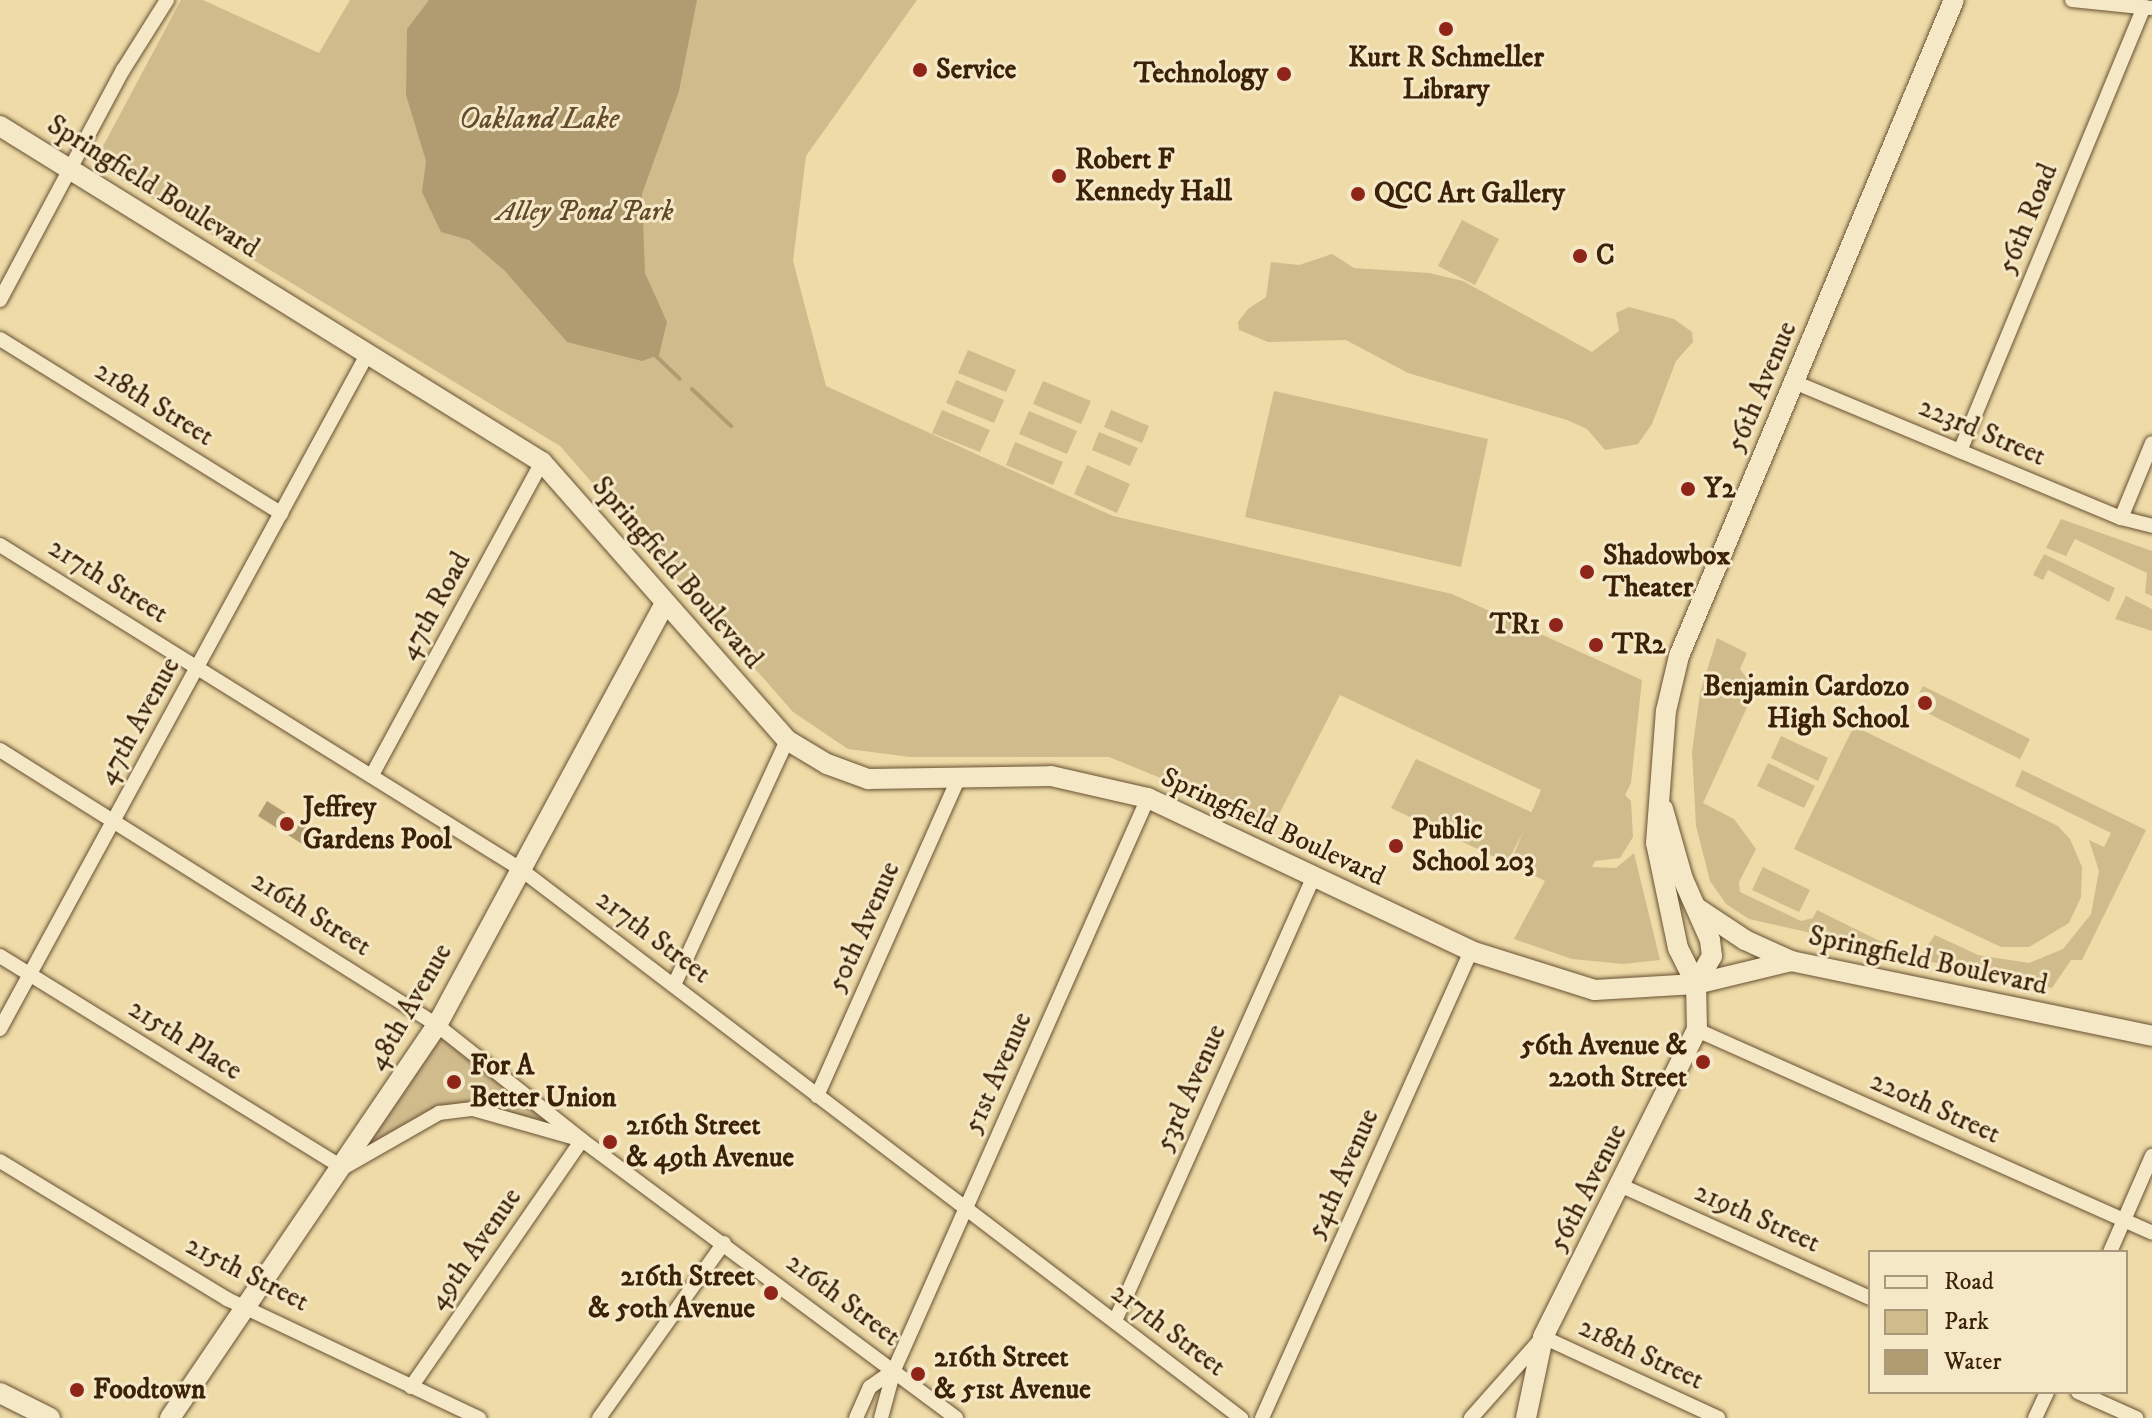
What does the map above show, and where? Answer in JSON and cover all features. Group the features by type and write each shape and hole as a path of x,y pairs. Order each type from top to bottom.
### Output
{"street":[{"path":"0,300 70,169 167,0"},
{"name":"56th Avenue","path":"1526,1418 1543,1337 1622,1186 1697,1030 1696,984 1678,948 1660,881 1656,843 1662,805 1661,751 1679,656 1954,0"},
{"path":"2072,0 2148,7"},
{"name":"56th Road","path":"1960,451 2148,7"},
{"name":"Springfield Boulevard","path":"0,126 542,462 787,740 827,764 868,779 958,780 1051,776 1148,798 1471,951 1595,990 1696,984 1791,961 2152,1036"},
{"name":"218th Street","path":"0,339 281,513"},
{"name":"47th Avenue","path":"0,1029 368,353"},
{"name":"223rd Street","path":"1794,382 2121,518 2152,526"},
{"path":"2121,518 2152,443"},
{"name":"47th Road","path":"372,775 542,462"},
{"name":"217th Street","path":"0,545 519,868 1241,1418"},
{"name":"48th Avenue","path":"170,1418 343,1168 437,1025 519,868 665,604"},
{"path":"674,985 787,740"},
{"name":"216th Street","path":"0,750 437,1025 582,1140 956,1418"},
{"name":"50th Avenue","path":"817,1096 958,780"},
{"name":"51st Avenue","path":"881,1418 894,1370 1148,798"},
{"name":"56th Avenue","path":"1662,805 1712,956 1696,984"},
{"name":"53rd Avenue","path":"1115,1321 1314,876"},
{"path":"1695,907 1745,940 1791,961"},
{"name":"54th Avenue","path":"1262,1418 1471,951"},
{"name":"215th Place","path":"0,956 343,1168"},
{"name":"220th Street","path":"1697,1030 2152,1233"},
{"name":"216th Street","path":"343,1168 439,1113 473,1109 582,1140"},
{"name":"49th Avenue","path":"411,1387 582,1140"},
{"path":"2111,1250 2152,1156"},
{"name":"215th Street","path":"0,1161 247,1308 479,1418"},
{"name":"219th Street","path":"1622,1186 1868,1297"},
{"path":"599,1418 724,1243"},
{"path":"1471,1418 1543,1337"},
{"name":"218th Street","path":"1543,1337 1718,1418"},
{"name":"51st Avenue","path":"856,1418 870,1387 894,1370"},
{"path":"0,1393 50,1418"},
{"path":"2035,1418 2046,1394"},
{"path":"2082,1394 2136,1418"}],"green space":[{"name":"Alley Pond Park","path":"181,0 203,0 319,53 350,0 917,0 806,156 793,261 826,386 1113,516 1452,594 1642,680 1631,783 1625,795 1631,801 1633,837 1620,858 1595,861 1592,867 1616,868 1634,853 1660,960 1623,964 1572,959 1514,939 1545,881 1510,863 1541,790 1340,695 1274,824 1109,757 910,757 848,749 793,712 560,446 94,163"},
{"path":"1462,220 1499,239 1475,285 1438,266"},
{"path":"1332,254 1354,268 1429,273 1463,281 1592,352 1619,331 1616,313 1629,307 1674,319 1692,332 1693,342 1676,361 1652,424 1638,444 1605,450 1587,429 1567,420 1408,373 1346,340 1268,342 1239,330 1238,322 1248,309 1266,297 1271,262 1299,265"},
{"path":"968,350 1016,370 1006,392 958,373"},
{"path":"956,380 1004,400 994,423 946,403"},
{"path":"1043,381 1091,401 1081,424 1033,404"},
{"path":"1274,391 1488,439 1461,567 1245,517"},
{"path":"942,410 990,430 980,452 932,433"},
{"path":"1111,410 1149,426 1142,443 1104,427"},
{"path":"1029,411 1077,431 1067,454 1019,434"},
{"path":"1099,432 1138,448 1130,466 1092,450"},
{"path":"1015,442 1063,462 1053,485 1006,465"},
{"path":"1087,465 1130,484 1117,513 1074,494"},
{"path":"2061,519 2152,551 2152,596 2145,593 2147,573 2075,539 2066,556 2046,548"},
{"path":"2044,554 2115,588 2109,602 2048,570 2043,580 2033,575"},
{"path":"2126,596 2152,609 2152,631 2115,619"},
{"path":"1717,638 1747,653 1740,669 1755,690 1703,803 1734,819 1756,849 1739,882 1740,892 1801,921 1813,918 1817,910 1908,955 1749,919 1726,904 1710,881 1696,826 1692,752 1700,693"},
{"path":"1923,686 2030,739 2020,759 1913,706"},
{"path":"1854,726 2058,826 2070,839 2082,867 2081,897 2069,923 2029,947 2001,947 1794,849"},
{"path":"1781,736 1828,758 1818,781 1771,758"},
{"path":"1416,759 1533,813 1507,863 1391,808"},
{"path":"1768,763 1815,786 1804,808 1757,786"},
{"path":"2022,770 2146,830 2082,960 2071,960 2052,988 1918,959 1935,935 1978,955 2029,963 2063,949 2091,914 2099,871 2089,840 2104,847 2111,833 2015,786"},
{"path":"1763,867 1810,890 1799,912 1752,890"},
{"path":"437,1025 582,1140 496,1116 439,1113 343,1168"}],"water":[{"name":"Oakland Lake","path":"429,0 697,0 679,91 642,194 645,273 667,322 659,355 642,361 567,342 505,271 469,240 441,232 422,192 426,161 406,95 407,29"},
{"name":"Jeffrey Gardens Pool","path":"267,801 316,832 307,847 258,816"}],"waterway":[{"path":"656,356 680,379"},
{"path":"692,389 731,426"}],"place":[{"name":"Kurt R Schmeller Library","path":"1446,29"},
{"name":"Service","path":"920,70"},
{"name":"Technology","path":"1284,74"},
{"name":"Robert F Kennedy Hall","path":"1059,176"},
{"name":"QCC Art Gallery","path":"1358,194"},
{"name":"C","path":"1580,256"},
{"name":"Y2","path":"1688,489"},
{"name":"Shadowbox Theater","path":"1587,572"},
{"name":"TR1","path":"1556,625"},
{"name":"TR2","path":"1596,645"},
{"name":"Benjamin Cardozo High School","path":"1925,703"},
{"name":"Jeffrey Gardens Pool","path":"287,824"},
{"name":"Public School 203","path":"1396,846"},
{"name":"56th Avenue & 220th Street","path":"1703,1062"},
{"name":"For A Better Union","path":"454,1082"},
{"name":"216th Street & 49th Avenue","path":"610,1142"},
{"name":"216th Street & 50th Avenue","path":"771,1293"},
{"name":"216th Street & 51st Avenue","path":"918,1374"},
{"name":"Foodtown","path":"77,1390"}]}
